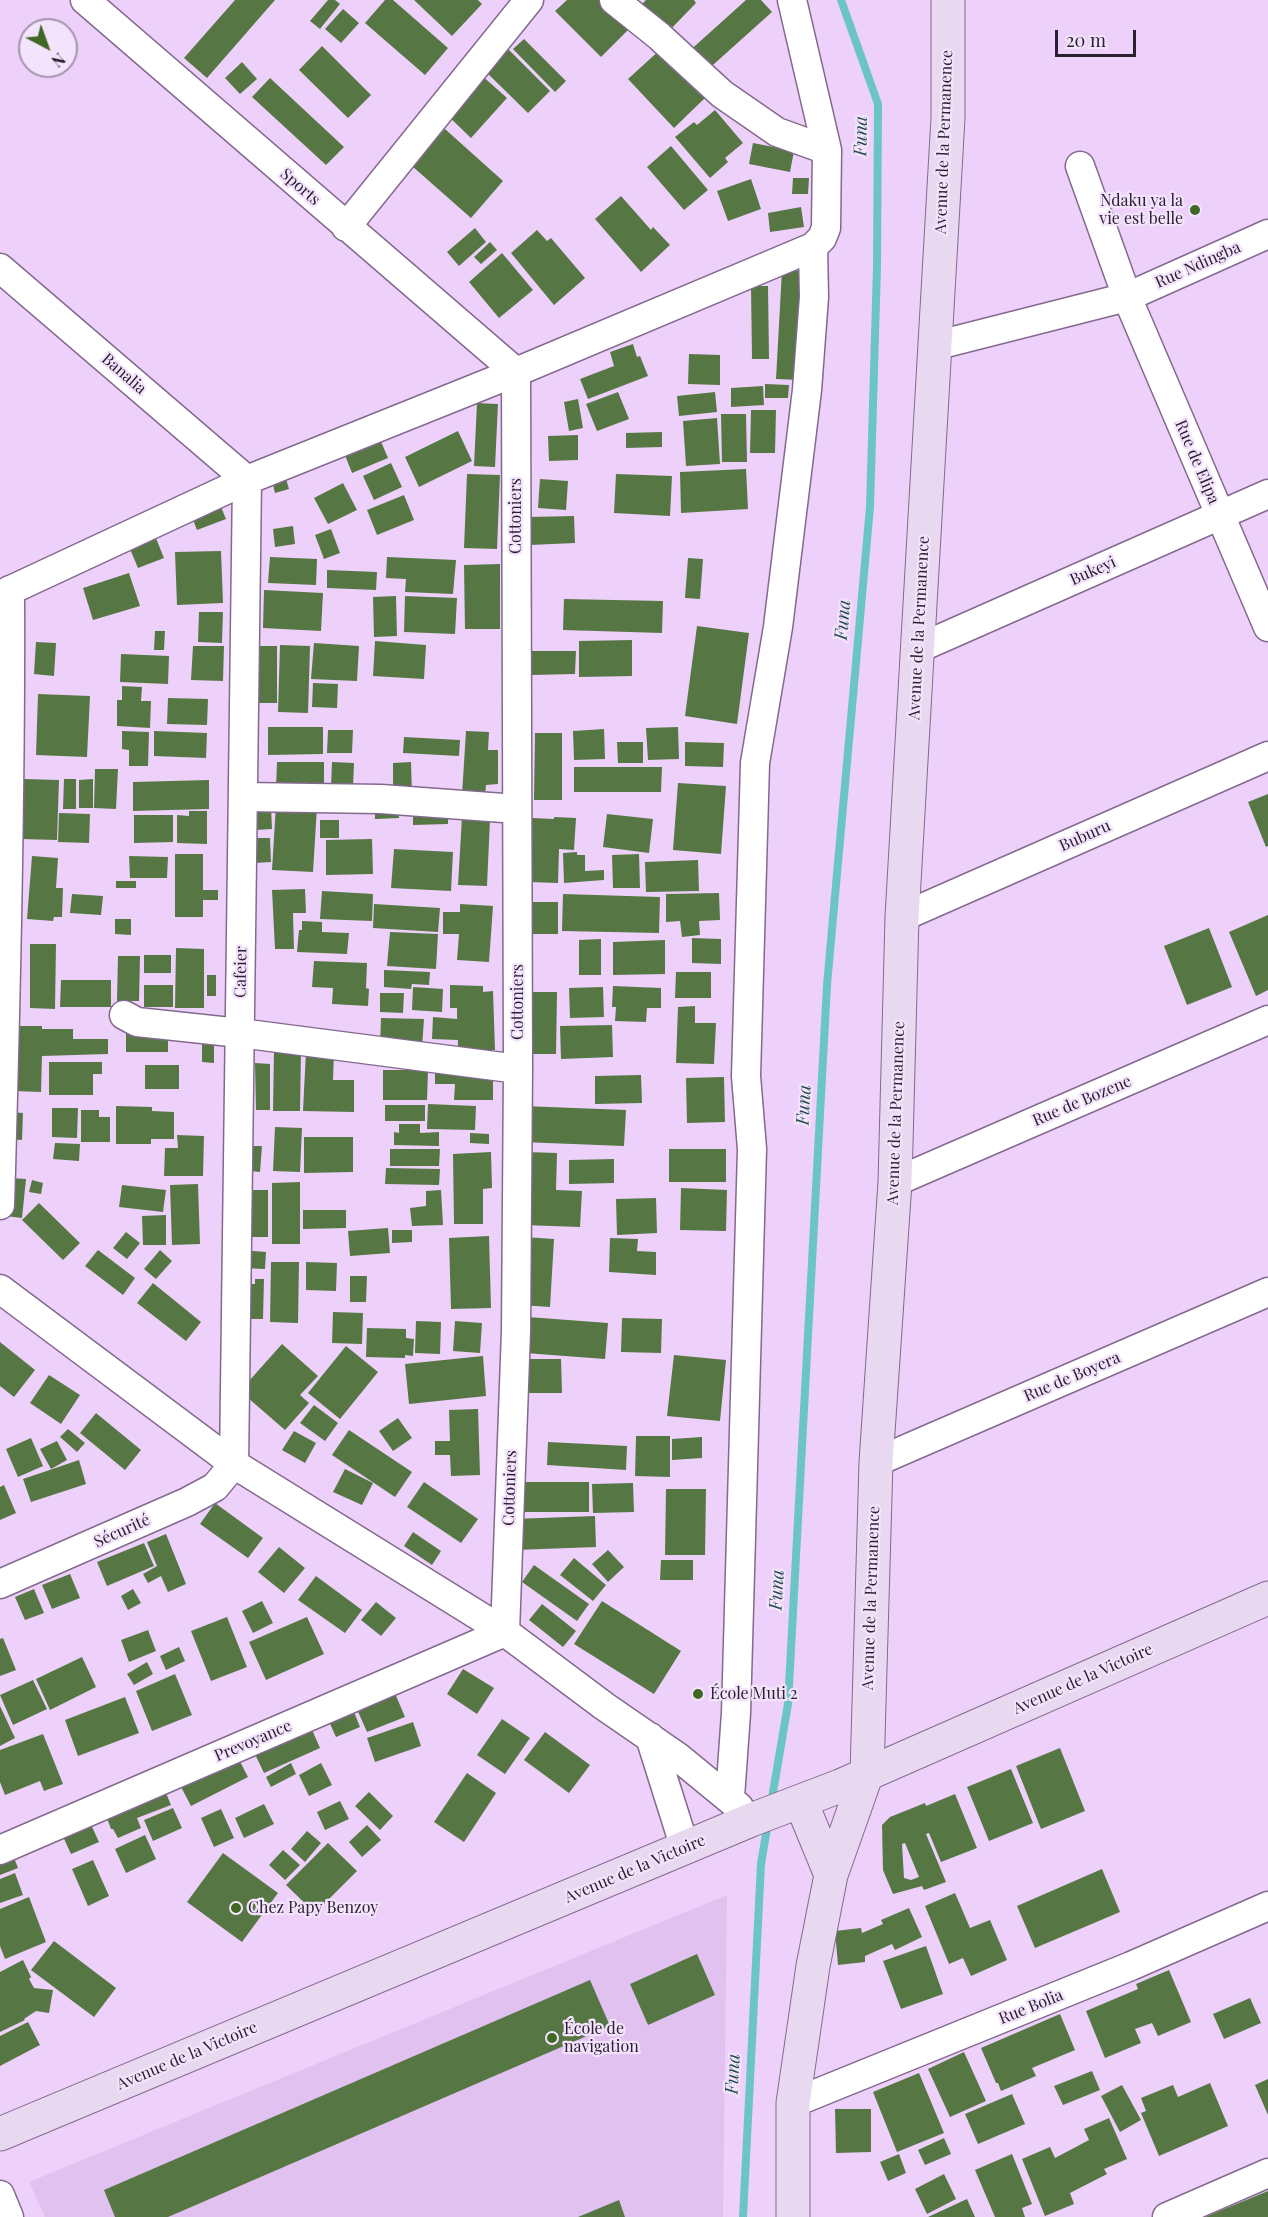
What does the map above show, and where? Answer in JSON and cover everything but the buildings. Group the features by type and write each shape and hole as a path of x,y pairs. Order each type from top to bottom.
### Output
{"street":[{"name":"Sports","path":"85,0 516,372"},
{"path":"346,227 529,0"},
{"path":"614,0 659,36 722,94 777,132 827,150"},
{"path":"0,1205 11,754 3,589 247,480 516,372 813,247 822,238 826,228 827,150 792,0"},
{"name":"Avenue de la Permanence","path":"794,2217 793,2103 813,1966 831,1875 867,1773 876,1462 895,1182 902,917 948,118 948,0"},
{"name":"Rue de Elipa","path":"1080,166 1127,297 1268,627"},
{"name":"Rue Ndingba","path":"934,346 1127,297 1268,234"},
{"path":"766,1809 736,1713 752,1149 746,1076 755,763 782,593 806,401 814,297 813,247"},
{"name":"Banalia","path":"0,267 247,480"},
{"name":"Cottoniers","path":"506,1632 516,1331 518,809 516,372"},
{"name":"Cafeier","path":"234,1464 247,480"},
{"name":"Bukeyi","path":"917,649 1268,494"},
{"name":"Buburu","path":"902,917 1268,756"},
{"path":"243,797 381,799 518,809"},
{"path":"124,1015 137,1022 518,1069"},
{"name":"Rue de Bozene","path":"895,1182 1268,1020"},
{"path":"0,1289 234,1464 506,1632 650,1737 766,1809 831,1875"},
{"name":"Rue de Boyera","path":"876,1462 1268,1292"},
{"name":"Sécurité","path":"0,1584 187,1503 215,1487 234,1464"},
{"name":"Avenue de la Victoire","path":"0,2134 685,1848 766,1809 867,1773 1268,1598"},
{"name":"Prevoyance","path":"0,1850 506,1632"},
{"path":"650,1737 685,1848"},
{"name":"Rue Bolia","path":"793,2103 1131,1966 1268,1906"},
{"path":"1167,2217 1268,2173"},
{"path":"0,2195 9,2217"}],"shaded area":[{"name":"École de navigation","path":"727,1895 723,2217 45,2217 29,2182"}],"waterway":[{"name":"Funa","path":"771,1804 788,1704 827,985 870,507 877,267 878,104 841,0"},
{"name":"Funa","path":"743,2217 761,1864 768,1822"}],"place":[{"name":"Ndaku ya la vie est belle","path":"1195,210"},
{"name":"École Muti 2","path":"698,1694"},
{"name":"Chez Papy Benzoy","path":"236,1908"},
{"name":"École de navigation","path":"552,2038"}]}
